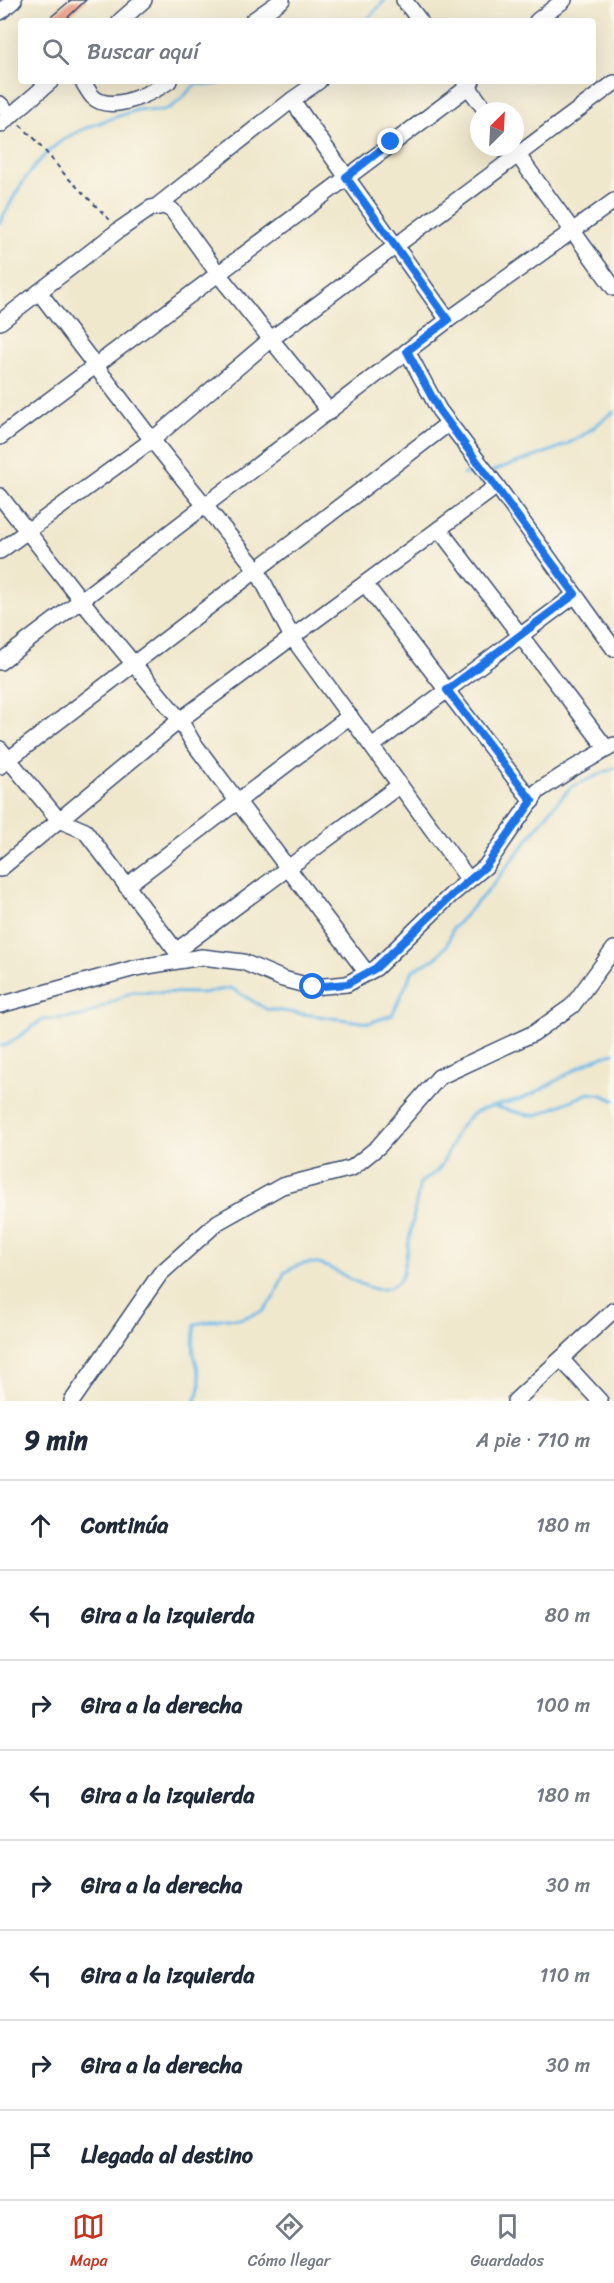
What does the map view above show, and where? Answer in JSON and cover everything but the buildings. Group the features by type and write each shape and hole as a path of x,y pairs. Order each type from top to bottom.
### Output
{"street":[{"path":"0,12 14,0"},
{"path":"124,11 144,0"},
{"path":"256,18 282,0"},
{"path":"404,0 413,18"},
{"path":"541,18 564,0"},
{"path":"0,104 5,120 47,84"},
{"path":"84,84 94,98 110,105 126,102 163,84"},
{"path":"0,322 119,230 157,207 315,84"},
{"path":"0,437 219,275 467,84"},
{"path":"469,84 480,102"},
{"path":"524,146 614,84"},
{"path":"292,100 448,320"},
{"path":"0,551 152,440 272,339 396,247 510,156"},
{"path":"518,156 614,288"},
{"path":"0,662 448,320 614,201"},
{"path":"157,207 164,206 172,210 219,275 330,412"},
{"path":"39,292 152,440 257,570 292,637 469,880"},
{"path":"407,351 449,423 614,649"},
{"path":"180,955 85,831 59,820 3,758 134,664 449,423"},
{"path":"0,868 180,720 497,486"},
{"path":"0,496 81,600 180,720 192,741 237,802 367,973"},
{"path":"0,1005 180,955 243,962 283,979 313,987 347,984 376,968 486,866 538,792 611,747 520,636 439,529"},
{"path":"365,584 532,801"},
{"path":"372,746 575,594"},
{"path":"126,886 350,716"},
{"path":"180,955 288,868 400,785"},
{"path":"72,1401 160,1274 218,1222 282,1186 352,1168 378,1147 439,1077 534,1033 572,1005 614,949"},
{"path":"515,1401 614,1310"},
{"path":"561,1359 600,1401"}],"path":[{"path":"5,120 35,139 66,176 119,230"}],"waterway":[{"path":"369,18 385,0"},
{"path":"0,223 32,169 55,146 88,127 113,118 137,110 161,111 168,108 177,103 196,84"},
{"path":"196,84 217,84"},
{"path":"493,471 570,443 614,412"},
{"path":"463,474 481,474"},
{"path":"0,1046 7,1045 42,1020 84,1016 132,992 202,993 231,988 266,1009 369,1023 392,1015 413,970 436,958 447,945 453,928 492,886 552,808 571,787 614,768"},
{"path":"195,1401 200,1389 199,1372 193,1350 195,1324 226,1318 240,1319 263,1311 275,1296 284,1273 303,1264 321,1265 370,1288 381,1289 392,1286 402,1277 420,1183 439,1169 463,1123 480,1110 535,1093 590,1061 614,1053"},
{"path":"496,1107 537,1115 589,1093 614,1100"}],"route":[{"path":"313,987 347,984 376,968 452,895 486,866 532,801 447,690 575,594 439,410 407,351 448,320 346,177 391,142"}]}
